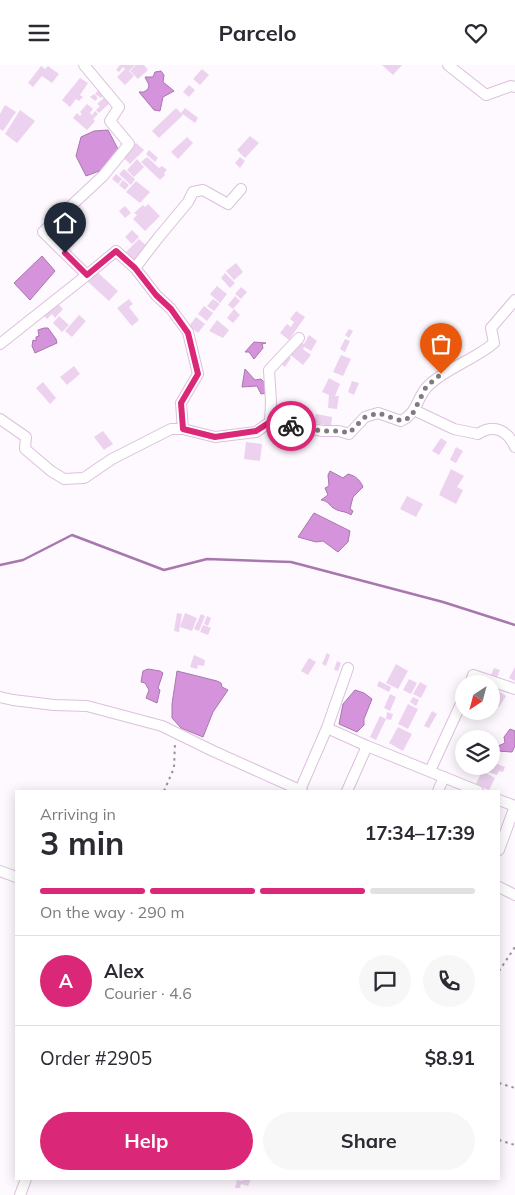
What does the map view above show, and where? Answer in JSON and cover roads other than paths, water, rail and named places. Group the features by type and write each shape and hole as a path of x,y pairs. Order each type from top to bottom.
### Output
{"street":[{"path":"84,65 119,107 110,121 129,144 104,176 43,232 87,275"},
{"path":"448,65 486,95 514,85"},
{"path":"135,268 188,202 193,192 203,190 228,204 240,189"},
{"path":"0,344 116,251 135,268 156,295 171,309 188,333 198,374 181,403 183,429"},
{"path":"0,419 26,437 25,449 51,471 64,479 84,479 112,459 170,429 183,429 215,437 256,431 270,422 323,431 349,433 365,417 378,413 402,421 411,417 426,387 441,374 487,349 494,343 491,328 515,299"},
{"path":"270,422 269,370 299,338"},
{"path":"414,410 454,429 478,434 485,430 502,431 511,439 515,447"},
{"path":"301,790 327,728 348,667"},
{"path":"500,684 515,689"},
{"path":"0,697 54,705 87,706 162,726 299,790"},
{"path":"430,771 455,717"},
{"path":"327,728 476,790"},
{"path":"348,790 367,746"},
{"path":"438,790 444,777"},
{"path":"500,800 515,806 500,847"},
{"path":"0,871 15,877"},
{"path":"500,888 515,895"},
{"path":"20,1195 26,1180"}],"waterway":[{"path":"0,565 23,560 72,535 164,570 207,559 291,562 443,602 515,625"}]}
